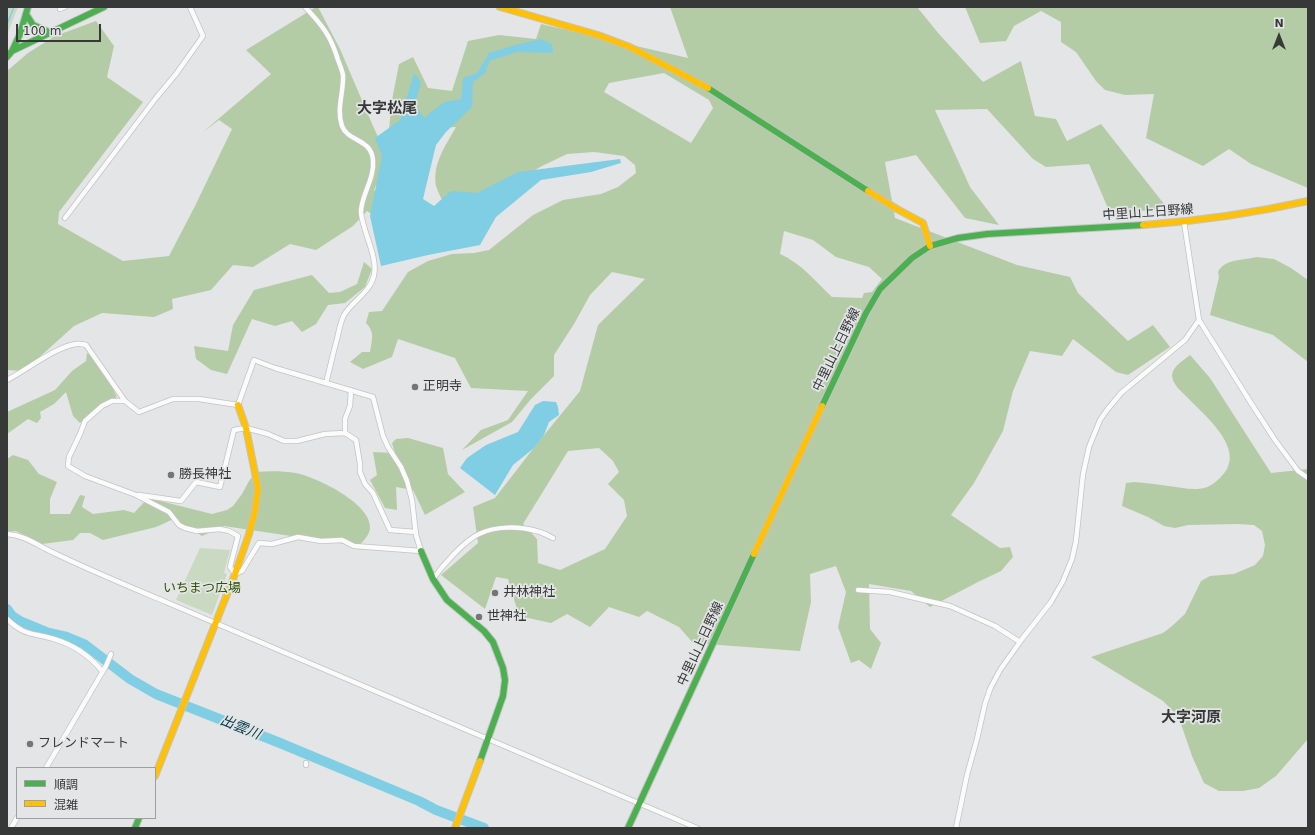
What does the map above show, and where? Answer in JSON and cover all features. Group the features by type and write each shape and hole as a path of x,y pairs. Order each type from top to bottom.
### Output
{"main road":[{"path":"7,56 12,51 20,34 28,7"},
{"path":"12,51 104,7"},
{"path":"500,7 598,35 630,46 703,84 897,209 923,223 930,246"},
{"path":"26,14 34,27 51,33"},
{"name":"中里山上日野線","path":"628,828 843,360 880,289 912,258 930,246 958,238 987,234 1184,222 1233,216 1308,201"},
{"path":"156,773 235,574 249,534 255,511 258,488 246,428 238,405"},
{"path":"421,551 433,579 447,600 484,631 493,642 500,660 505,680 504,689 488,741 455,826"}],"street":[{"path":"61,7 60,9 65,7"},
{"path":"65,218 176,74 203,36 190,7"},
{"path":"305,7 328,34 334,45 343,75 340,117 342,127 345,132 361,141 369,148 373,159 373,170 361,211 375,265 375,274 369,287 349,307 341,322 326,383"},
{"path":"1184,222 1200,320 1251,403 1276,440 1298,471 1308,478"},
{"path":"956,828 967,775 990,689 1000,670 1051,602 1063,581 1072,559 1076,540 1083,474 1089,447 1100,420 1121,393 1185,340 1200,320"},
{"path":"7,380 54,352 78,343 86,345 125,401 139,412 173,399 199,399 238,405 254,360 275,368 373,397 383,436 401,467 407,481 421,551 354,546 342,540 321,541 298,537 272,544 259,543 242,571 235,574 230,567 238,536 229,530 220,529 197,531 185,528 178,525 169,512 136,494 85,476 68,466 69,456 85,421 102,406 112,401 125,401"},
{"path":"345,433 346,419 350,406 351,390"},
{"path":"136,494 181,501 196,482 220,487 234,430 246,428 268,434 284,441 297,441 325,434 345,433 356,440 360,472 365,484 373,493 390,530 416,532"},
{"path":"433,579 445,564 469,540 478,534 489,530 507,528 525,529 536,531 553,538"},
{"path":"7,534 16,534 24,537 52,552 215,623 488,741 697,828"},
{"path":"858,590 890,592 950,606 995,626 1020,642"},
{"path":"7,619 15,627 24,632 53,638 78,649 91,658 102,671"},
{"path":"47,767 106,666 111,654"},
{"path":"11,828 16,819"}],"green space":[{"path":"7,7 18,7 7,35"},
{"path":"318,7 340,49 388,158 374,190 387,209 383,221 367,211 353,226 316,250 290,244 253,267 233,265 211,290 172,299 173,309 154,317 102,313 74,326 24,371 7,370 7,71 28,53 55,36 96,21 114,46 107,77 143,102 59,212 58,224 123,261 169,256 232,129 219,120 203,132 271,74 246,50"},
{"path":"670,7 917,7 939,34 983,82 1021,61 1035,116 1056,119 1067,141 1101,124 1168,209 1110,213 1089,164 1046,167 1033,159 987,109 935,110 970,187 999,225 965,218 916,155 885,162 895,218 1017,265 1070,277 1078,293 1128,341 1153,325 1170,347 1128,375 1116,372 1073,339 1062,356 1030,351 1013,391 1003,431 974,483 951,515 1000,548 1010,547 1013,557 1001,571 930,607 911,591 869,584 870,629 881,643 871,669 859,660 851,663 838,627 846,592 836,566 810,574 811,602 800,651 693,643 679,627 647,611 639,617 609,607 590,627 567,614 551,623 519,616 508,579 496,577 485,609 441,575 478,543 473,507 495,498 580,391 598,325 645,279 612,272 590,295 574,324 554,355 554,376 531,399 512,422 462,450 481,430 508,420 528,391 471,388 455,358 398,339 392,357 363,369 350,362 362,352 370,352 372,333 366,323 369,312 382,311 408,272 428,261 452,254 474,253 489,250 533,215 563,200 601,194 618,187 636,173 635,165 624,156 594,152 567,154 494,193 445,206 436,186 436,170 444,148 456,127 389,129 392,100 399,64 413,57 428,88 452,91 468,41 499,35 536,39 541,24 688,58","holes":["664,73 709,100 713,108 691,143 604,92 609,83","784,231 813,240 836,257 869,267 882,279 872,292 864,293 862,298 832,297 795,262 780,254","599,448 613,461 619,472 608,484 624,500 627,516 605,549 560,570 538,563 537,539 523,524 568,451"]},
{"path":"965,7 1308,7 1308,188 1251,164 1229,149 1203,166 1146,138 1154,94 1125,95 1105,90 1096,81 1076,52 1061,42 1061,22 1041,11 1014,26 1006,41 980,43"},
{"path":"1257,257 1274,259 1291,268 1308,280 1308,362 1273,335 1210,315 1219,277 1218,272 1221,268 1230,262"},
{"path":"364,262 372,269 365,287 345,303 328,305 316,324 302,332 292,321 275,326 252,319 227,374 211,370 196,359 194,346 228,351 233,325 254,290 312,275 329,293 340,292 357,284"},
{"path":"87,353 101,367 117,397 101,404 80,423 73,416 66,392 54,404 40,412 41,418 37,423 28,419 7,434 7,412 55,390 72,371 86,361"},
{"path":"1190,355 1210,378 1271,473 1308,469 1308,739 1276,776 1259,788 1243,791 1219,791 1204,783 1192,756 1181,724 1175,713 1163,701 1091,657 1163,633 1185,614 1201,581 1210,576 1234,574 1255,565 1263,556 1265,545 1262,531 1254,525 1188,525 1175,528 1164,526 1148,517 1122,506 1126,483 1134,482 1200,489 1214,483 1227,469 1230,459 1229,449 1224,439 1210,420 1177,387 1172,378 1174,369"},
{"path":"408,438 443,448 448,474 465,492 425,515 413,490 396,487 397,510 385,508 370,480 377,475 373,452 395,453 392,443 396,439"},
{"path":"13,455 28,460 39,474 57,482 50,499 50,514 70,514 80,495 85,496 82,507 93,514 124,510 134,513 148,498 212,514 227,510 233,506 256,472 271,471 296,473 316,480 342,493 363,510 369,520 370,529 366,538 358,546 224,526 202,536 181,523 176,518 156,527 103,540 90,533 80,533 73,540 42,544 16,531 7,532 7,459"},
{"name":"いちまつ広場","path":"200,548 230,550 224,573 227,574 212,615 176,600"}],"water":[{"path":"541,39 552,44 553,53 517,52 489,61 486,72 473,82 472,107 446,132 436,145 423,199 434,206 451,191 477,193 518,172 620,159 621,163 591,172 541,180 496,217 480,245 381,266 370,216 382,156 375,138 400,120 414,73 421,82 415,104 424,118 444,102 461,99 463,78 477,73 489,53"},
{"path":"543,401 556,402 559,415 549,422 544,435 534,448 513,465 495,495 460,468 467,458 486,445 518,432 535,405"}],"waterway":[{"path":"7,24 14,7"},
{"name":"出雲川","path":"7,609 12,616 20,621 49,633 67,637 84,644 130,679 156,694 280,743 419,801 436,810 484,828"}],"traffic: fast":[{"path":"12,51 20,34 28,7"},
{"path":"7,57 12,51 104,7"},
{"path":"26,14 33,25 51,33"},
{"path":"708,88 868,191"},
{"path":"822,406 866,313 880,289 912,258 930,246 958,238 987,234 1143,225"},
{"path":"421,551 433,579 447,600 484,631 493,642 503,668 505,680 503,696 480,761"},
{"path":"628,828 754,554"},
{"path":"135,828 139,819"}],"traffic: slow":[{"path":"500,7 598,35 630,47 708,88"},
{"path":"868,191 923,223 930,246"},
{"path":"1143,225 1226,216 1308,201"},
{"path":"156,773 235,574 249,534 255,511 258,488 246,428 238,405"},
{"path":"754,554 822,406"},
{"path":"455,828 480,761"}],"place":[{"name":"正明寺","path":"415,387"},
{"name":"勝長神社","path":"171,475"},
{"name":"井林神社","path":"495,593"},
{"name":"世神社","path":"479,617"},
{"name":"フレンドマート","path":"30,744"}],"district":[{"name":"大字松尾","path":"387,109"},
{"name":"大字河原","path":"1191,718"}]}
